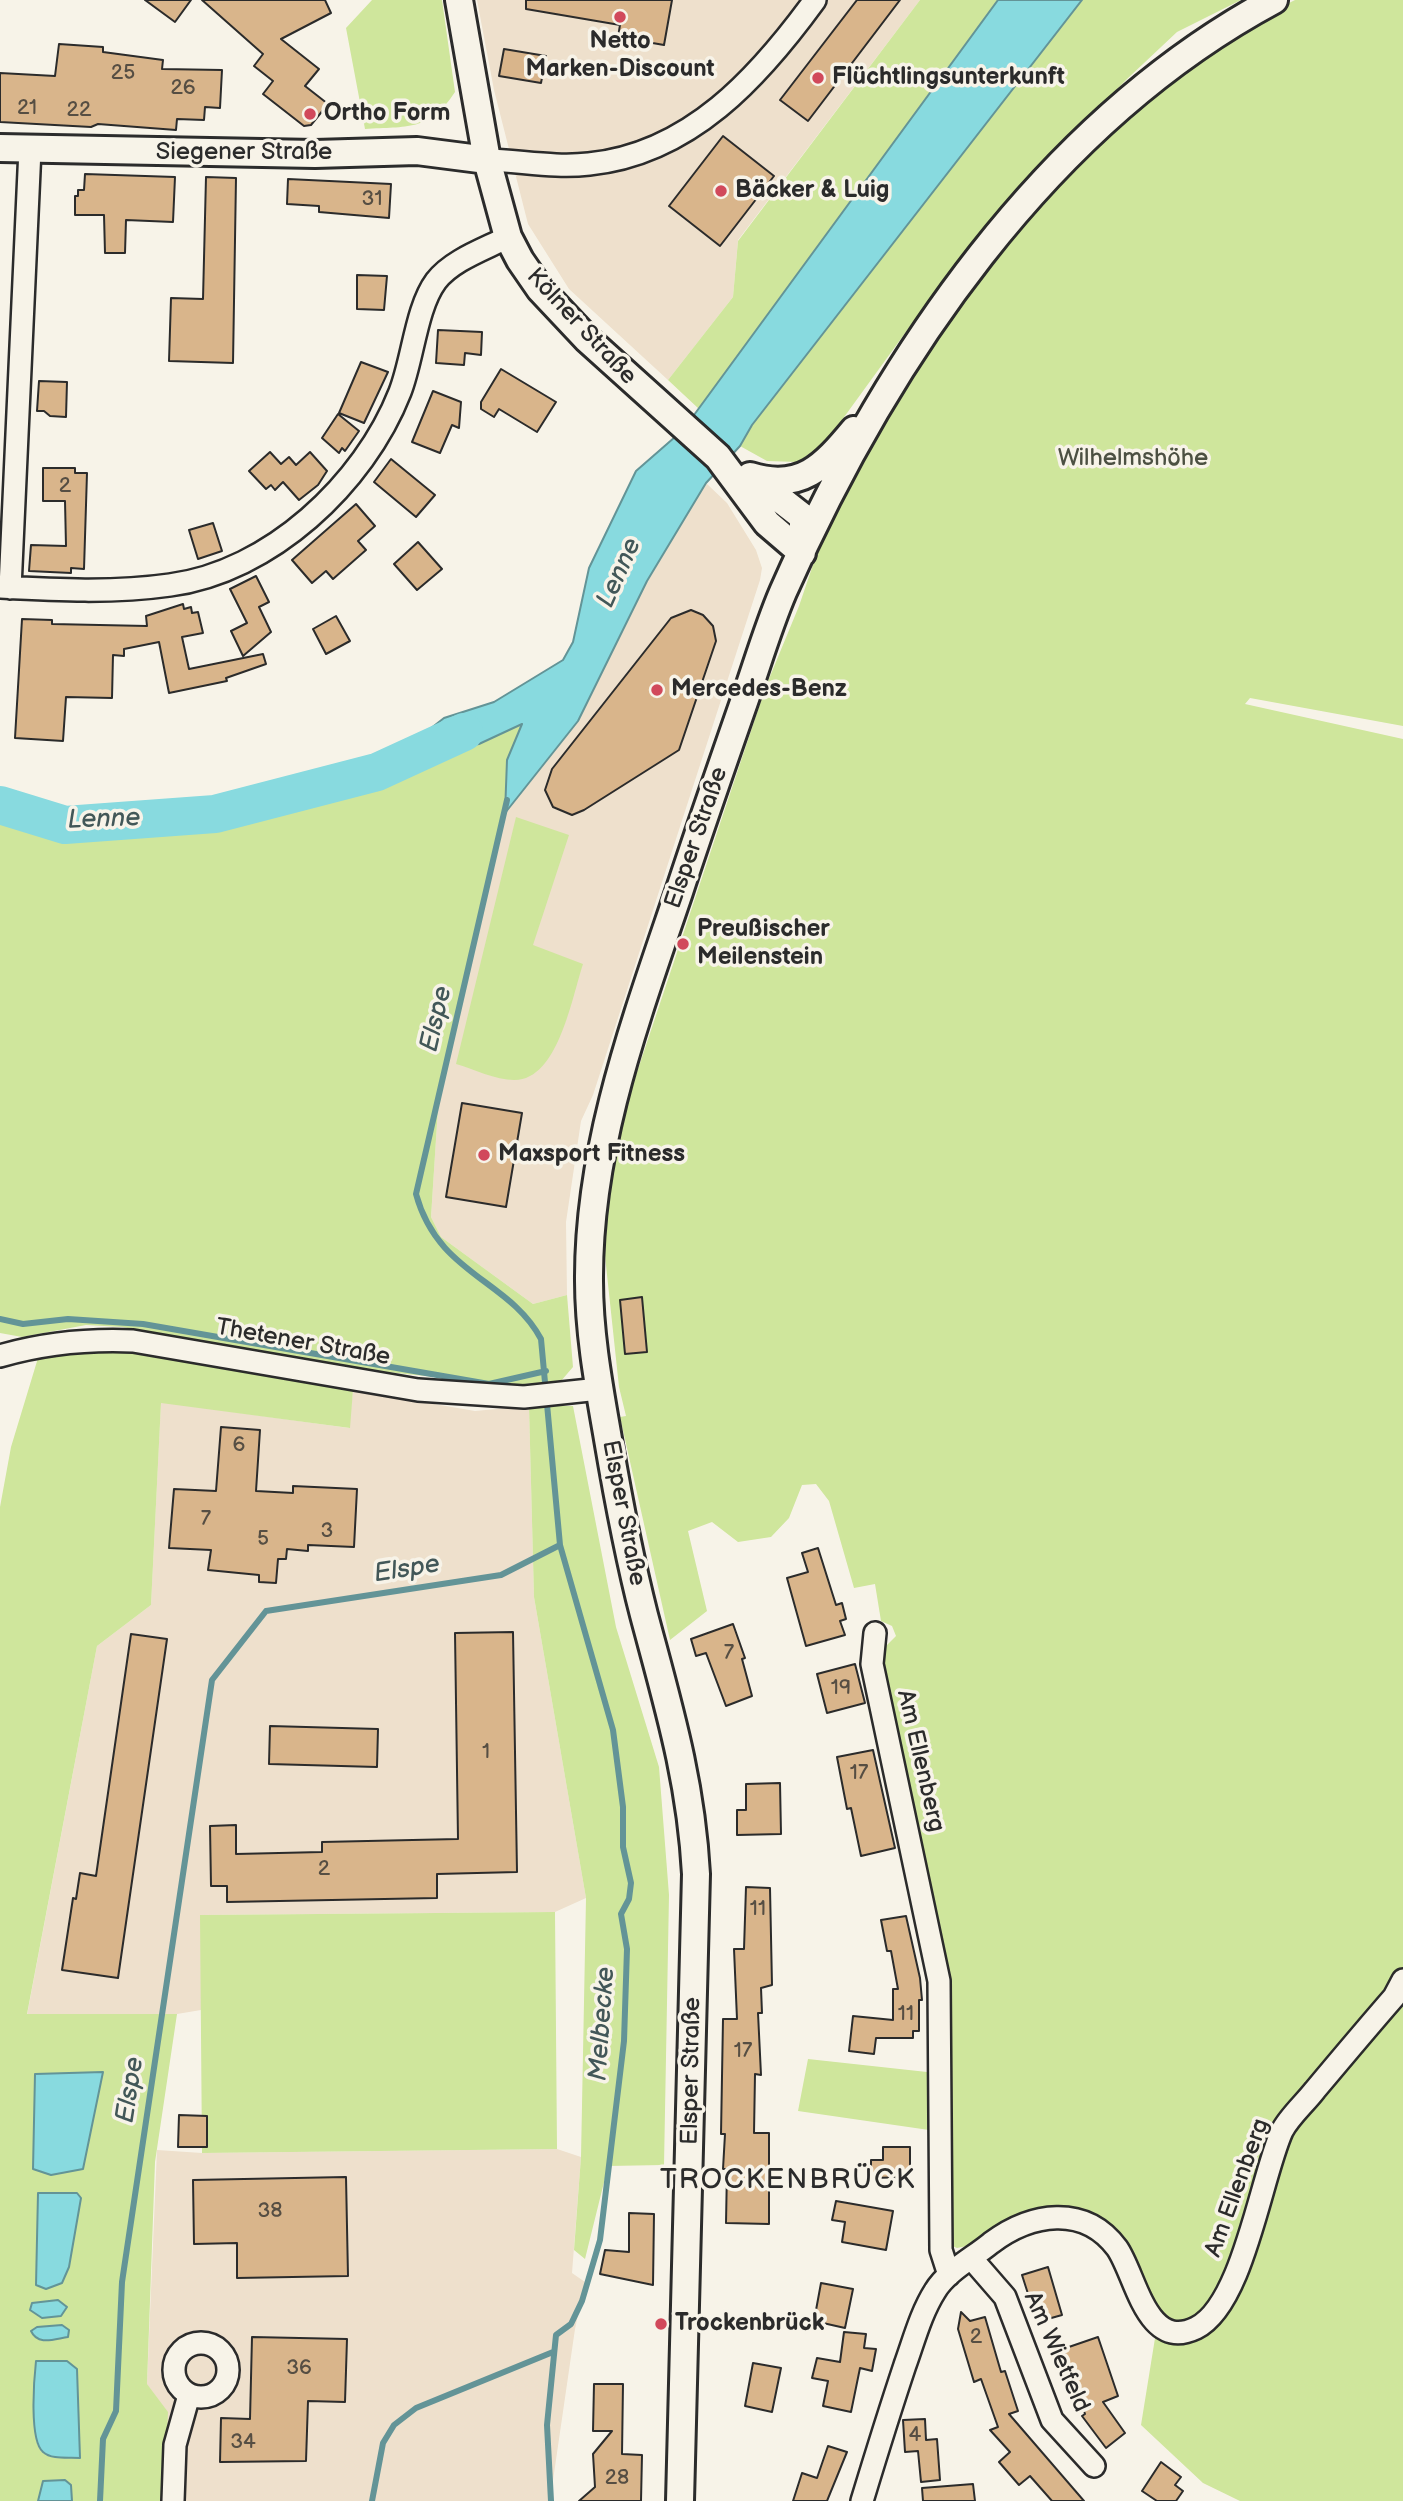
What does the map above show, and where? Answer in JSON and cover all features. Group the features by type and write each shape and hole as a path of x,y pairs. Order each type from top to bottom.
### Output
{"main road":[{"name":"Kölner Straße","path":"458,0 487,160 508,237 540,289 587,339 718,457 767,523 802,553"},
{"path":"750,476 766,481 801,477 818,470 827,462 886,395 921,339 1013,214 1059,165 1181,56 1226,26 1274,0"},
{"name":"Siegener Straße","path":"0,148 315,154 417,151 487,160"},
{"name":"Elsper Straße","path":"680,2501 696,1874 694,1828 674,1718 643,1610 621,1511 599,1389 589,1288 593,1192 608,1118 688,863 781,598 886,395"},
{"path":"718,457 750,476 803,516 805,533 802,553"}],"street":[{"path":"487,160 589,164 629,157 674,136 718,111 754,77 815,0"},
{"path":"30,149 5,588 73,591 172,585 239,565 290,535 343,485 385,424 411,365 425,303 436,281 454,265 508,237"},
{"name":"Thetener Straße","path":"0,1356 43,1344 75,1340 133,1341 418,1390 524,1397 599,1389"},
{"name":"Am Ellenberg","path":"875,1633 872,1664 939,1981 941,2250 949,2274"},
{"name":"Am Ellenberg","path":"862,2501 919,2324 935,2290 949,2274 1004,2234 1032,2220 1074,2218 1096,2228 1118,2250 1143,2305 1157,2323 1182,2332 1198,2327 1213,2314 1240,2266 1283,2130 1394,1997 1403,1980"},
{"name":"Am Wietfeld","path":"972,2259 1005,2297 1052,2420 1094,2466"},
{"path":"173,2501 176,2445 189,2395"}],"shaded area":[{"path":"477,0 920,0 738,240 733,297 668,380 569,289 528,224 494,90"},
{"path":"706,483 727,503 756,550 762,568 760,580 593,1095 581,1121 566,1222 567,1295 533,1304 441,1237 431,1217 438,1108 467,966 505,813 578,721 643,589"},
{"path":"353,1390 475,1411 529,1406 534,1597 586,1898 555,1912 201,1915 201,2010 177,2014 27,2015 97,1646 151,1605 161,1402 349,1428"},
{"path":"557,2149 581,2157 572,2273 585,2282 575,2329 550,2501 164,2501 147,2384 157,2150 202,2153"}],"green space":[{"path":"372,0 442,0 455,92 436,114 426,120 405,127 365,129 346,28"},
{"path":"920,0 998,0 699,409 668,380 733,297 738,241"},
{"path":"1082,0 1241,0 1177,32 1127,79 1000,210 961,256 826,442 798,462 767,461 740,446 752,425"},
{"name":"Wilhelmshöhe","path":"1295,0 1403,0 1403,726 1250,698 1245,704 1403,739 1403,2501 1240,2501 1203,2483 1141,2425 1156,2332 1138,2281 1069,2210 972,2245 957,2248 950,2245 948,2109 881,1666 883,1649 896,1636 892,1626 881,1621 875,1584 854,1588 829,1501 816,1484 802,1485 789,1518 771,1537 738,1542 712,1522 688,1531 707,1611 670,1640 620,1417 626,1416 619,1387 605,1256 609,1175 624,1111 766,686 799,606 836,497 938,320 1056,186 1129,114 1182,69 1255,20"},
{"path":"523,724 507,760 505,813 467,966 438,1108 431,1217 441,1237 533,1304 567,1295 573,1367 561,1381 512,1385 377,1371 122,1327 86,1325 22,1337 0,1333 0,804 48,823 160,816 393,758 479,744"},
{"path":"516,817 569,835 533,945 583,964 561,1035 552,1052 542,1067 529,1077 507,1080 456,1064"},
{"path":"105,1349 353,1390 350,1428 161,1403 151,1605 97,1646 27,2014 177,2014 155,2162 147,2384 168,2412 164,2501 72,2501 71,2485 65,2480 43,2481 38,2501 0,2501 0,1507 11,1447 38,1358","holes":["37,2361 67,2361 77,2369 79,2458 46,2455 38,2445 35,2435 33,2394"]},
{"path":"529,1406 573,1406 616,1627 659,1767 669,1895 664,2165 608,2166 585,2259 574,2250 581,2157 586,1898 534,1597"},
{"path":"555,1912 557,2149 202,2153 200,1915"},
{"path":"808,2059 927,2072 929,2130 798,2111"}],"water":[{"path":"998,0 1082,0 752,425 740,446 706,483 647,581 578,721 505,813 507,760 522,724 479,744 393,758 444,718 494,702 563,660 573,642 589,568 636,471 683,430"},
{"path":"103,2072 83,2169 51,2175 33,2169 35,2074"},
{"path":"38,2193 77,2193 81,2198 69,2267 62,2283 46,2289 36,2285"},
{"path":"58,2300 67,2307 61,2316 42,2318 30,2310 32,2303"},
{"path":"62,2325 69,2330 68,2337 42,2340 31,2331 37,2327"},
{"path":"36,2361 67,2361 77,2369 80,2458 51,2456 43,2452 39,2445 34,2423"},
{"path":"65,2480 71,2485 72,2501 38,2501 43,2481"}],"building":[{"path":"145,0 191,0 175,22"},
{"path":"202,0 325,0 331,13 281,39 319,69 305,86 328,104 311,125 304,126 263,94 273,81 254,66 263,54"},
{"name":"Netto Marken-Discount","path":"526,0 672,0 664,45 618,37 620,25 526,9"},
{"path":"857,0 900,0 808,121 780,100"},
{"path":"59,44 103,47 103,52 163,60 162,69 222,70 220,108 205,107 204,120 177,119 176,130 98,124 91,127 0,122 0,73 55,76"},
{"path":"504,49 546,56 541,83 499,76"},
{"name":"Bäcker & Luig","path":"723,136 774,176 720,246 669,206"},
{"path":"85,174 175,177 173,222 126,220 125,253 105,253 104,215 75,215 75,196 78,196 78,190 84,190"},
{"path":"206,177 236,178 233,363 169,361 171,298 203,299"},
{"path":"288,179 391,184 389,218 319,212 319,206 287,204"},
{"path":"357,275 387,276 384,310 357,309"},
{"path":"438,330 482,332 481,355 465,353 464,365 436,363"},
{"path":"361,362 388,372 364,423 339,413"},
{"path":"501,369 556,402 537,432 499,409 494,417 481,409 481,402"},
{"path":"39,381 67,382 66,417 50,416 44,411 37,411"},
{"path":"433,391 461,402 459,428 452,425 440,453 412,442"},
{"path":"338,414 359,431 345,451 342,448 339,453 322,438"},
{"path":"270,452 281,464 289,457 296,465 310,452 327,471 318,485 299,500 283,482 275,490 271,485 266,489 249,471"},
{"path":"391,459 435,495 416,517 374,482"},
{"path":"43,468 75,468 75,473 87,473 84,569 71,568 71,573 29,571 31,545 66,546 65,501 43,501"},
{"path":"356,504 375,526 358,541 366,550 333,579 326,571 312,583 292,560"},
{"path":"213,523 222,551 198,559 189,530"},
{"path":"418,542 442,569 417,590 394,564"},
{"path":"256,576 269,602 259,607 271,632 243,656 231,631 247,623 230,589"},
{"path":"183,604 184,609 191,607 192,613 198,612 203,633 182,637 189,669 263,654 266,664 226,678 227,681 169,693 159,642 124,649 124,656 113,655 112,698 66,697 63,741 15,738 22,619 52,620 52,624 147,626 146,616"},
{"name":"Mercedes-Benz","path":"691,610 703,615 713,626 716,641 679,750 584,810 572,815 553,807 545,790 552,769 671,618"},
{"path":"336,616 350,641 326,654 313,629"},
{"name":"Maxsport Fitness","path":"462,1103 522,1113 506,1207 446,1197"},
{"path":"642,1297 647,1352 625,1354 620,1300"},
{"path":"221,1427 260,1430 256,1491 293,1493 293,1486 357,1489 354,1547 308,1545 308,1551 287,1549 286,1559 278,1559 276,1583 259,1582 259,1575 208,1570 211,1550 169,1548 174,1489 216,1491"},
{"path":"818,1548 836,1605 842,1603 846,1619 840,1621 845,1635 806,1646 787,1578 808,1572 802,1553"},
{"path":"733,1624 745,1658 742,1659 752,1696 726,1706 706,1653 696,1656 691,1639"},
{"path":"513,1632 517,1872 437,1874 437,1898 227,1902 227,1886 211,1886 210,1826 236,1825 236,1854 322,1852 322,1842 458,1839 455,1633"},
{"path":"131,1634 167,1639 118,1978 62,1970 73,1898 76,1899 80,1873 96,1876"},
{"path":"855,1664 865,1703 827,1713 817,1674"},
{"path":"270,1726 378,1729 377,1767 269,1764"},
{"path":"873,1750 895,1848 861,1856 851,1808 847,1809 837,1757"},
{"path":"780,1783 781,1834 737,1835 737,1810 746,1810 746,1784"},
{"path":"746,1887 770,1888 772,1985 761,1988 762,2013 758,2013 761,2075 755,2074 754,2133 769,2133 769,2224 726,2223 727,2169 723,2169 725,2134 721,2134 723,2019 737,2019 734,1949 744,1949"},
{"path":"906,1916 920,1978 922,2000 919,2000 919,2031 913,2031 913,2038 876,2038 874,2054 849,2051 853,2016 893,2020 893,1989 898,1989 891,1951 887,1951 881,1920"},
{"path":"179,2115 207,2116 207,2147 178,2147"},
{"path":"883,2147 910,2147 910,2177 871,2178 871,2160 883,2160"},
{"path":"346,2177 348,2276 237,2278 237,2243 194,2244 193,2180"},
{"path":"836,2201 893,2211 886,2250 842,2242 845,2222 832,2220"},
{"path":"629,2213 654,2214 653,2285 600,2274 605,2250 629,2252"},
{"path":"1048,2267 1062,2315 1037,2322 1022,2275"},
{"path":"821,2283 853,2289 845,2328 814,2321"},
{"path":"961,2312 970,2321 985,2317 1001,2372 1005,2371 1018,2411 1009,2414 1084,2501 1052,2501 1030,2476 1019,2485 999,2462 1010,2452 990,2430 998,2427 981,2379 974,2382 958,2329"},
{"path":"844,2332 866,2334 864,2348 876,2349 872,2371 860,2368 851,2412 823,2406 828,2381 812,2378 817,2358 840,2362"},
{"path":"252,2337 347,2339 345,2402 308,2401 306,2461 220,2462 221,2418 250,2419"},
{"path":"1098,2337 1118,2396 1103,2402 1125,2433 1106,2448 1082,2416 1085,2414 1063,2349"},
{"path":"753,2363 781,2368 772,2412 745,2406"},
{"path":"594,2384 623,2384 622,2454 642,2455 641,2501 579,2501 595,2487 593,2454 612,2431 593,2431"},
{"path":"925,2419 926,2440 937,2439 940,2480 921,2482 918,2451 905,2452 903,2420"},
{"path":"828,2446 847,2452 827,2501 793,2501 802,2473 817,2478"},
{"path":"1161,2462 1181,2477 1175,2485 1183,2491 1176,2501 1157,2501 1142,2491"},
{"path":"973,2484 975,2501 923,2501 922,2488"}],"waterway":[{"name":"Lenne","path":"0,805 65,825 215,814 377,772 464,732"},
{"name":"Elspe","path":"100,2501 103,2439 116,2411 122,2282 212,1680 266,1611 501,1575 560,1545 541,1339 511,1302 457,1260 440,1242 426,1221 416,1194 507,800"},
{"path":"0,1319 23,1324 68,1319 143,1324 489,1384 546,1371"},
{"name":"Melbecke","path":"551,2501 547,2425 556,2335 571,2324 582,2301 600,2240 624,2041 627,1949 621,1914 629,1899 631,1883 623,1847 623,1807 613,1730 560,1545"},
{"path":"372,2501 383,2443 394,2425 416,2408 553,2352"}],"place":[{"name":"Netto Marken-Discount","path":"620,17"},
{"name":"Flüchtlingsunterkunft","path":"818,78"},
{"name":"Ortho Form","path":"310,114"},
{"name":"Bäcker & Luig","path":"721,191"},
{"name":"Mercedes-Benz","path":"657,690"},
{"name":"Preußischer Meilenstein","path":"683,944"},
{"name":"Maxsport Fitness","path":"484,1155"},
{"name":"Trockenbrück","path":"661,2324"}],"district":[{"name":"TROCKENBRÜCK","path":"788,2181"}]}
